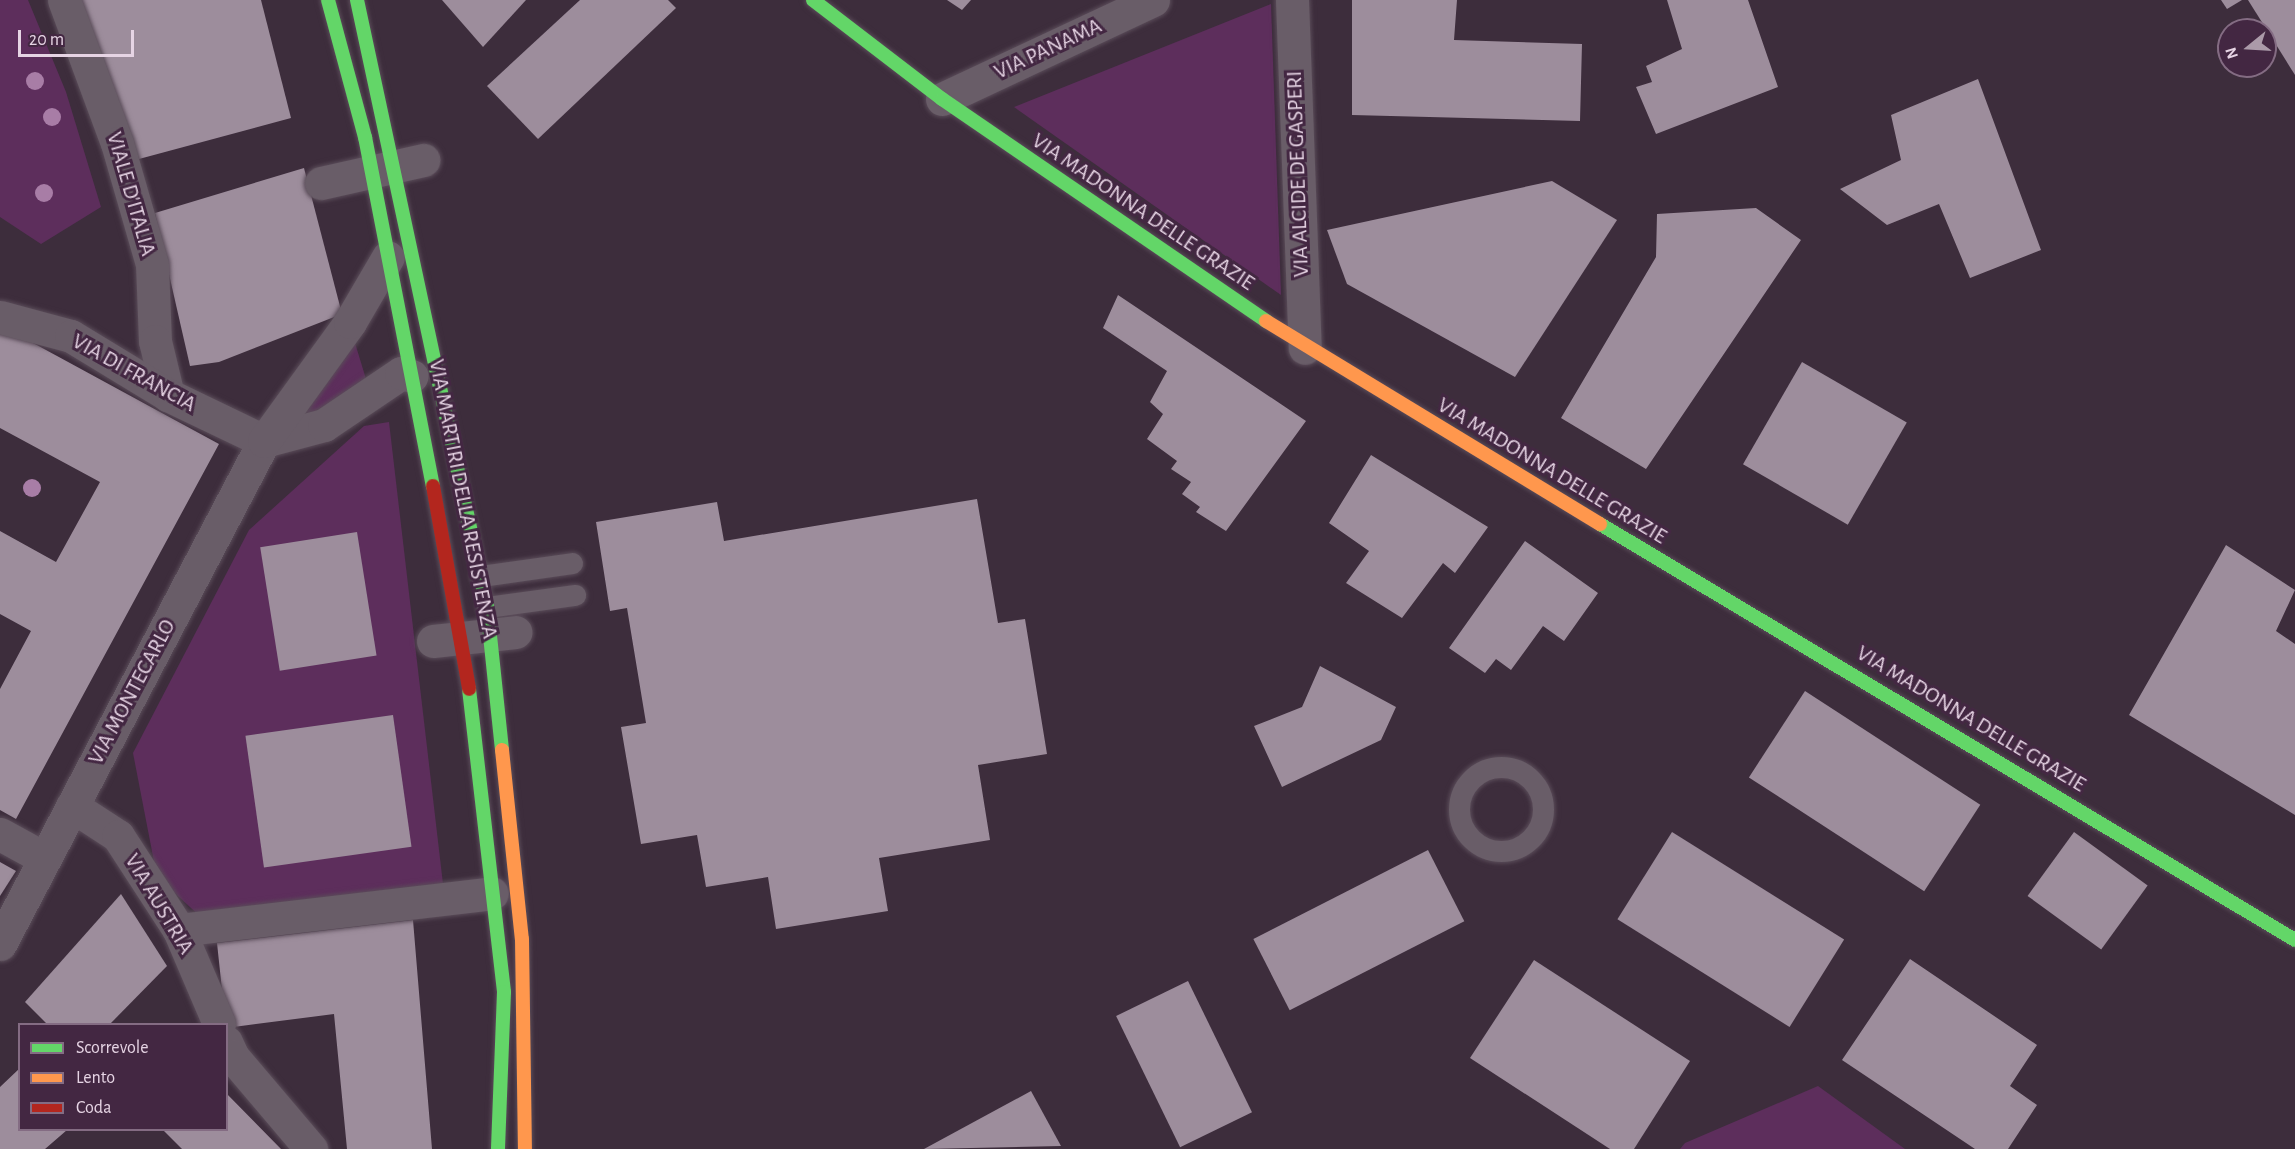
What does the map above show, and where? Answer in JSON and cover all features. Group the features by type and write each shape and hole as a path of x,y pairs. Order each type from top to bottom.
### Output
{"main road":[{"name":"VIA MARTIRI DELLA RESISTENZA","path":"328,0 397,168 388,257 412,376 478,630 522,939 525,1149"},
{"name":"VIA MARTIRI DELLA RESISTENZA","path":"357,0 397,168 481,576 478,630 492,893 504,992 498,1149"},
{"name":"VIA MADONNA DELLE GRAZIE","path":"813,0 942,99 1305,348 2295,940"}],"street":[{"name":"VIALE D'ITALIA","path":"64,0 110,121 152,264 155,341 168,395"},
{"name":"VIA PANAMA","path":"942,99 1153,0"},
{"name":"VIA ALCIDE DE GASPERI","path":"1292,0 1305,348"},
{"path":"321,183 397,168"},
{"name":"VIA MONTECARLO","path":"0,944 264,441 350,322 388,257"},
{"name":"VIA DI FRANCIA","path":"0,317 71,336 168,395 264,441"},
{"path":"264,441 324,425 401,373 412,376"},
{"name":"VIA AUSTRIA","path":"72,806 117,836 179,930 219,1023"},
{"path":"0,834 44,858"},
{"path":"179,930 492,893"},
{"path":"228,1047 232,1057 311,1149"}],"lane":[{"path":"481,576 572,563"},
{"path":"478,630 575,596"},
{"path":"1499,766 1524,773 1535,782 1544,809 1535,836 1503,851 1471,839 1459,806 1474,776 1499,766"}],"shaded area":[{"path":"0,0 28,0 66,92 101,207 41,244 0,217"},
{"path":"1271,4 1281,295 1014,107"},
{"path":"355,343 366,379 298,423"},
{"path":"389,422 443,884 202,918 157,877 133,753 249,530 364,426"},
{"path":"1818,1086 1905,1149 1680,1149 1685,1143"}],"building":[{"path":"79,0 261,0 291,118 139,159"},
{"path":"442,0 526,0 483,47"},
{"path":"580,0 668,0 676,8 538,139 487,86"},
{"path":"947,0 971,0 962,10"},
{"path":"1352,0 1457,0 1454,40 1582,44 1580,121 1352,115"},
{"path":"1667,0 1748,0 1778,87 1656,134 1636,87 1652,82 1646,66 1682,49"},
{"path":"2221,0 2242,0 2227,9"},
{"path":"2248,0 2295,0 2295,75 2277,46 2277,18 2259,18"},
{"path":"1978,79 2041,250 1970,278 1939,204 1887,225 1840,189 1901,160 1891,115"},
{"path":"304,168 342,314 219,362 190,366 155,213"},
{"path":"1552,181 1617,220 1515,377 1347,284 1327,230"},
{"path":"1756,208 1801,240 1646,469 1561,418 1656,257 1657,214"},
{"path":"1118,295 1306,421 1226,531 1196,512 1200,507 1182,494 1191,482 1171,469 1177,461 1147,439 1163,414 1150,402 1167,371 1103,328"},
{"path":"0,325 219,444 16,819 0,810 0,689 31,631 0,614 0,531 56,562 100,482 0,428"},
{"path":"1802,362 1907,422 1848,525 1743,464"},
{"path":"1371,455 1488,527 1455,573 1443,563 1402,618 1346,583 1369,551 1329,523"},
{"path":"977,499 998,623 1025,619 1047,754 978,765 990,840 879,858 888,911 776,929 768,877 706,887 697,835 641,844 621,727 646,723 627,608 610,611 596,522 717,502 724,541"},
{"path":"357,532 377,655 280,671 260,547"},
{"path":"1525,541 1598,593 1564,641 1543,626 1511,670 1496,659 1485,673 1449,648"},
{"path":"2226,545 2295,590 2276,631 2295,644 2295,815 2129,715"},
{"path":"1320,666 1396,707 1381,740 1282,787 1254,726 1302,707"},
{"path":"1805,691 1980,805 1924,891 1749,777"},
{"path":"393,715 412,847 264,867 245,736"},
{"path":"1672,832 1844,940 1790,1027 1617,919"},
{"path":"2074,832 2148,885 2101,949 2028,896"},
{"path":"1428,850 1464,921 1290,1010 1253,939"},
{"path":"0,862 16,871 0,896"},
{"path":"121,894 167,966 111,1023 46,1023 25,1002"},
{"path":"413,920 432,1149 347,1149 334,1014 228,1028 228,1023 225,1023 217,943"},
{"path":"1910,959 2037,1045 2010,1086 2037,1105 2008,1149 1975,1149 1842,1060"},
{"path":"1534,960 1690,1061 1634,1149 1610,1149 1470,1058"},
{"path":"1188,981 1252,1112 1180,1147 1116,1016"},
{"path":"18,1070 18,1131 66,1131 45,1149 0,1149 0,1087"},
{"path":"1031,1091 1061,1146 924,1149"},
{"path":"228,1095 281,1149 182,1149 164,1131 228,1131"}],"traffic: fast":[{"path":"328,0 365,137 433,486"},
{"path":"357,0 487,607 502,750"},
{"path":"813,0 942,99 1266,321"},
{"path":"1600,524 2295,940"},
{"path":"469,689 504,992 498,1149"}],"traffic: slow":[{"path":"1266,321 1600,524"},
{"path":"502,750 522,939 525,1149"}],"traffic: jam":[{"path":"433,486 469,689"}]}
